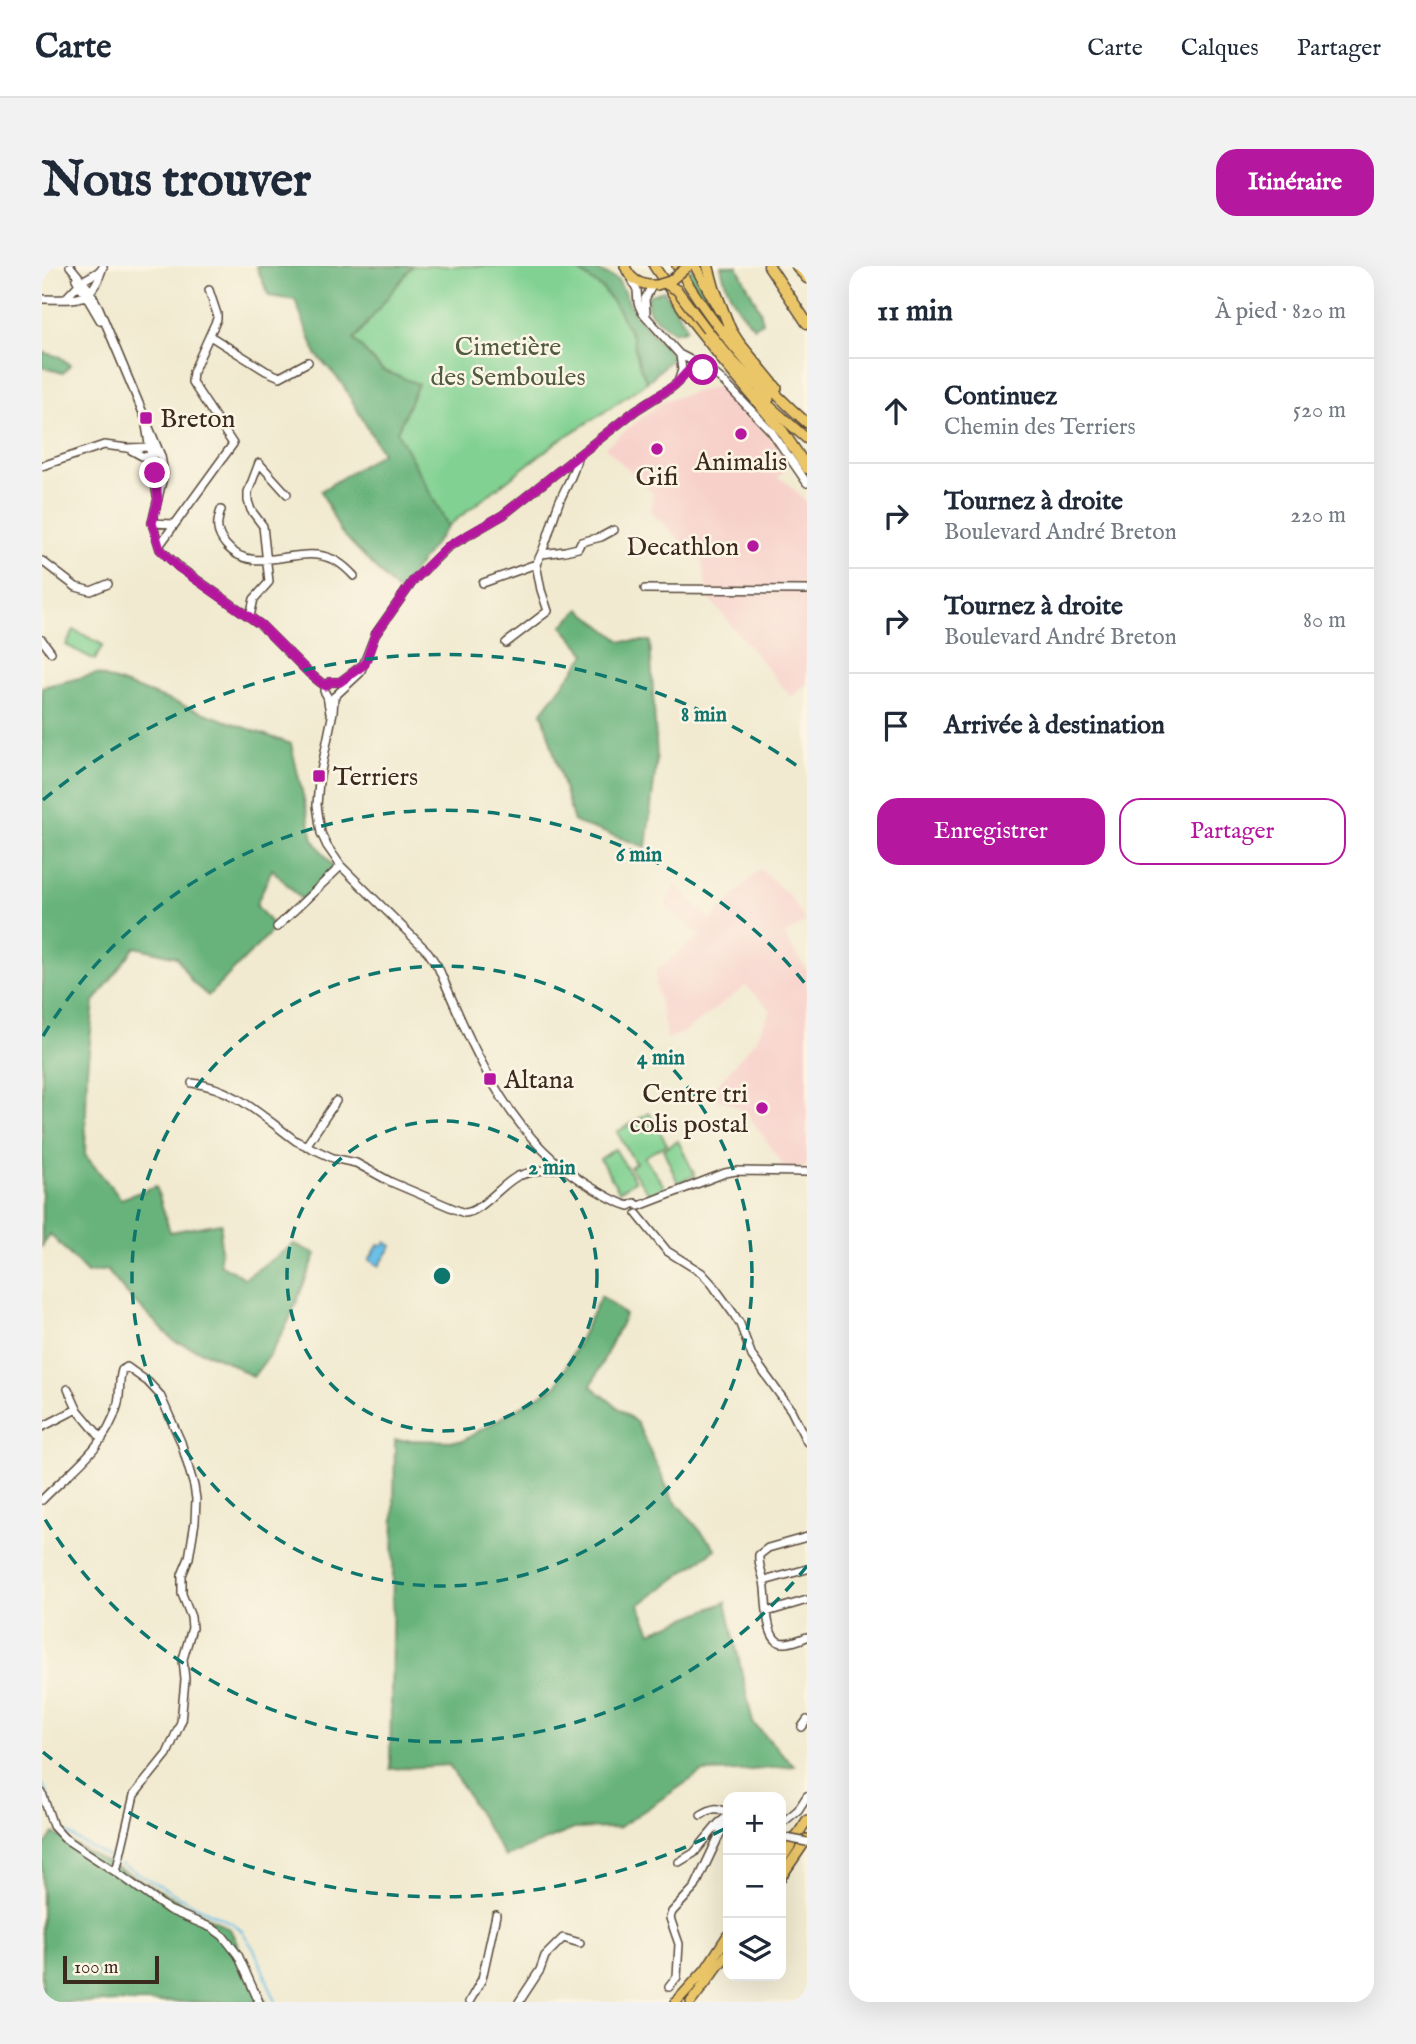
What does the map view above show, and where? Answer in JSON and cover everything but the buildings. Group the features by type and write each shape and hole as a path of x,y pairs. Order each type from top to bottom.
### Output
{"highway":[{"path":"708,266 732,331"},
{"path":"769,266 807,323"},
{"path":"797,266 807,278"},
{"path":"721,358 783,432 807,468"}],"main road":[{"path":"654,266 687,316 721,358 764,402 807,438"},
{"path":"677,266 709,317 730,344 806,422"},
{"path":"658,285 676,277 687,266"},
{"path":"695,266 732,331 806,422"},
{"path":"628,272 643,284 677,290 730,358 807,438"},
{"path":"784,1855 807,1821"},
{"path":"786,1870 807,1840"},
{"path":"676,2002 706,1969 723,1943"},
{"path":"691,2002 723,1960"}],"street":[{"path":"65,299 80,283 103,266"},
{"path":"42,299 78,299 95,289 103,266"},
{"path":"618,266 628,272 637,290 639,307 681,358 688,371"},
{"path":"80,283 107,329 146,418 146,431 164,473 152,523 159,546 178,567 250,616 325,686 324,691 334,692 352,683 365,664 375,635 413,581 447,547 503,515 636,410 675,385 688,371 703,370 716,374"},
{"path":"652,323 644,304 645,299 658,285"},
{"path":"159,546 233,444 192,382 193,372 216,325 217,314 209,290"},
{"path":"210,337 280,377 308,362"},
{"path":"681,358 716,374 771,431 807,483"},
{"path":"680,378 681,358"},
{"path":"42,466 104,445 127,448 142,456 155,452"},
{"path":"483,583 536,564 577,462 576,457"},
{"path":"250,616 254,599 269,582 263,526 248,501 248,492 259,463 287,494"},
{"path":"221,510 216,524 220,537 230,549 245,557 267,561 313,554 330,557 345,566 354,576"},
{"path":"152,523 174,524"},
{"path":"542,554 578,548 581,542 601,537 614,530"},
{"path":"42,561 76,587 91,591 108,584"},
{"path":"506,643 548,611 536,564"},
{"path":"645,589 807,590"},
{"path":"42,640 51,652"},
{"path":"325,686 330,682 334,692 319,776 317,805 321,833 327,846 341,866 428,952 438,967 468,1036 497,1091 540,1147 574,1177 619,1204 629,1206 630,1213 725,1173 807,1172"},
{"path":"277,927 341,866"},
{"path":"192,1083 234,1095 306,1146 333,1158 356,1163 402,1187 464,1213 474,1210 499,1188 517,1177 562,1168"},
{"path":"306,1146 336,1101"},
{"path":"638,1210 667,1251 702,1273 712,1284 740,1324 752,1356 791,1410 807,1442"},
{"path":"42,1500 102,1439 120,1398 122,1370 127,1367 148,1382 160,1395 181,1442 194,1486 195,1522 189,1558 182,1575 182,1594 191,1617 192,1628 183,1659 185,1680 181,1722 167,1754 134,1795 117,1868"},
{"path":"68,1390 77,1409 102,1439"},
{"path":"42,1427 77,1409"},
{"path":"807,1536 768,1548 759,1555 758,1567 764,1581 766,1612 774,1638 784,1644 807,1637"},
{"path":"764,1581 807,1569"},
{"path":"766,1612 807,1600"},
{"path":"42,1793 53,1826 64,1838 117,1868 169,1910 212,1928 223,1936 238,1955 259,2002"},
{"path":"786,1820 798,1810 807,1796"},
{"path":"701,1815 715,1808 723,1811"},
{"path":"679,1862 694,1853 723,1819"},
{"path":"669,1987 677,1978 679,1944 670,1918 671,1912 695,1886 723,1826"},
{"path":"786,1838 807,1840"},
{"path":"469,2002 482,1979 496,1915"},
{"path":"519,2002 540,1970 545,1956 563,1938 580,1943"}],"shaded area":[{"path":"721,385 774,441 789,465 778,478 785,481 807,502 807,684 791,697 708,597 702,560 651,512 653,493 605,447 663,401"},
{"path":"760,869 791,897 806,922 784,935 807,971 807,1167 786,1170 748,1114 723,1100 706,1098 756,1039 771,1010 746,986 686,1031 667,1039 656,985 656,969 701,936 665,906 676,885 711,920"}],"green space":[{"path":"256,266 412,266 354,340 382,370 418,384 397,432 448,526 398,592 340,531 321,491 382,453 342,383 316,354 295,300 269,296"},
{"name":"Cimetière des Semboules","path":"412,266 572,266 603,289 619,311 632,336 647,382 558,441 448,526 397,432 417,384 382,370 354,340"},
{"path":"572,266 595,266 618,280 636,316 674,357 647,382 632,336 619,311 603,289"},
{"path":"693,266 728,333 708,308 687,274"},
{"path":"721,266 737,266 760,310 763,322 754,327 742,313 729,292"},
{"path":"664,291 686,329 674,332 650,312 647,301 649,295"},
{"path":"42,352 60,357 70,365 63,373 42,367"},
{"path":"580,609 621,641 650,641 657,758 646,847 574,822 542,712 586,654 562,626"},
{"path":"74,630 103,645 95,660 66,645"},
{"path":"96,674 291,744 313,839 334,868 302,900 272,869 256,905 275,928 208,996 192,982 177,957 135,947 94,1002 87,1070 85,1155 121,1199 156,1186 170,1232 221,1223 220,1264 245,1278 294,1244 316,1254 289,1320 271,1353 253,1377 226,1361 174,1341 107,1270 87,1273 50,1234 42,1246 42,687"},
{"path":"649,1113 667,1144 644,1157 664,1186 650,1195 630,1167 637,1162 635,1163 617,1132"},
{"path":"678,1141 695,1175 678,1183 663,1149"},
{"path":"615,1149 635,1181 619,1191 600,1159"},
{"path":"601,1296 625,1315 591,1386 637,1423 672,1498 716,1549 639,1605 651,1632 726,1602 753,1723 794,1766 702,1772 618,1828 574,1829 505,1857 449,1765 390,1769 395,1440 462,1441 557,1385"},
{"path":"53,1833 230,1929 266,2002 42,2002 42,1850"}],"water":[{"path":"386,1242 392,1246 379,1266 369,1260 379,1244 384,1245"}],"waterway":[{"path":"42,1783 55,1820 60,1826 83,1843 116,1861"},
{"path":"121,1864 234,1924 242,1931 255,1951 276,2002"}],"place":[{"name":"Breton","path":"146,418"},
{"name":"Animalis","path":"741,434"},
{"name":"Gifi","path":"657,449"},
{"name":"Decathlon","path":"753,546"},
{"name":"Terriers","path":"319,776"},
{"name":"Altana","path":"490,1079"},
{"name":"Centre tri colis postal","path":"762,1108"}],"route":[{"path":"155,473 158,500 152,523 160,549 178,567 261,625 325,686 330,682 340,682 365,664 375,635 413,581 447,547 503,515 636,410 675,385 685,373 696,369 703,370"}]}
